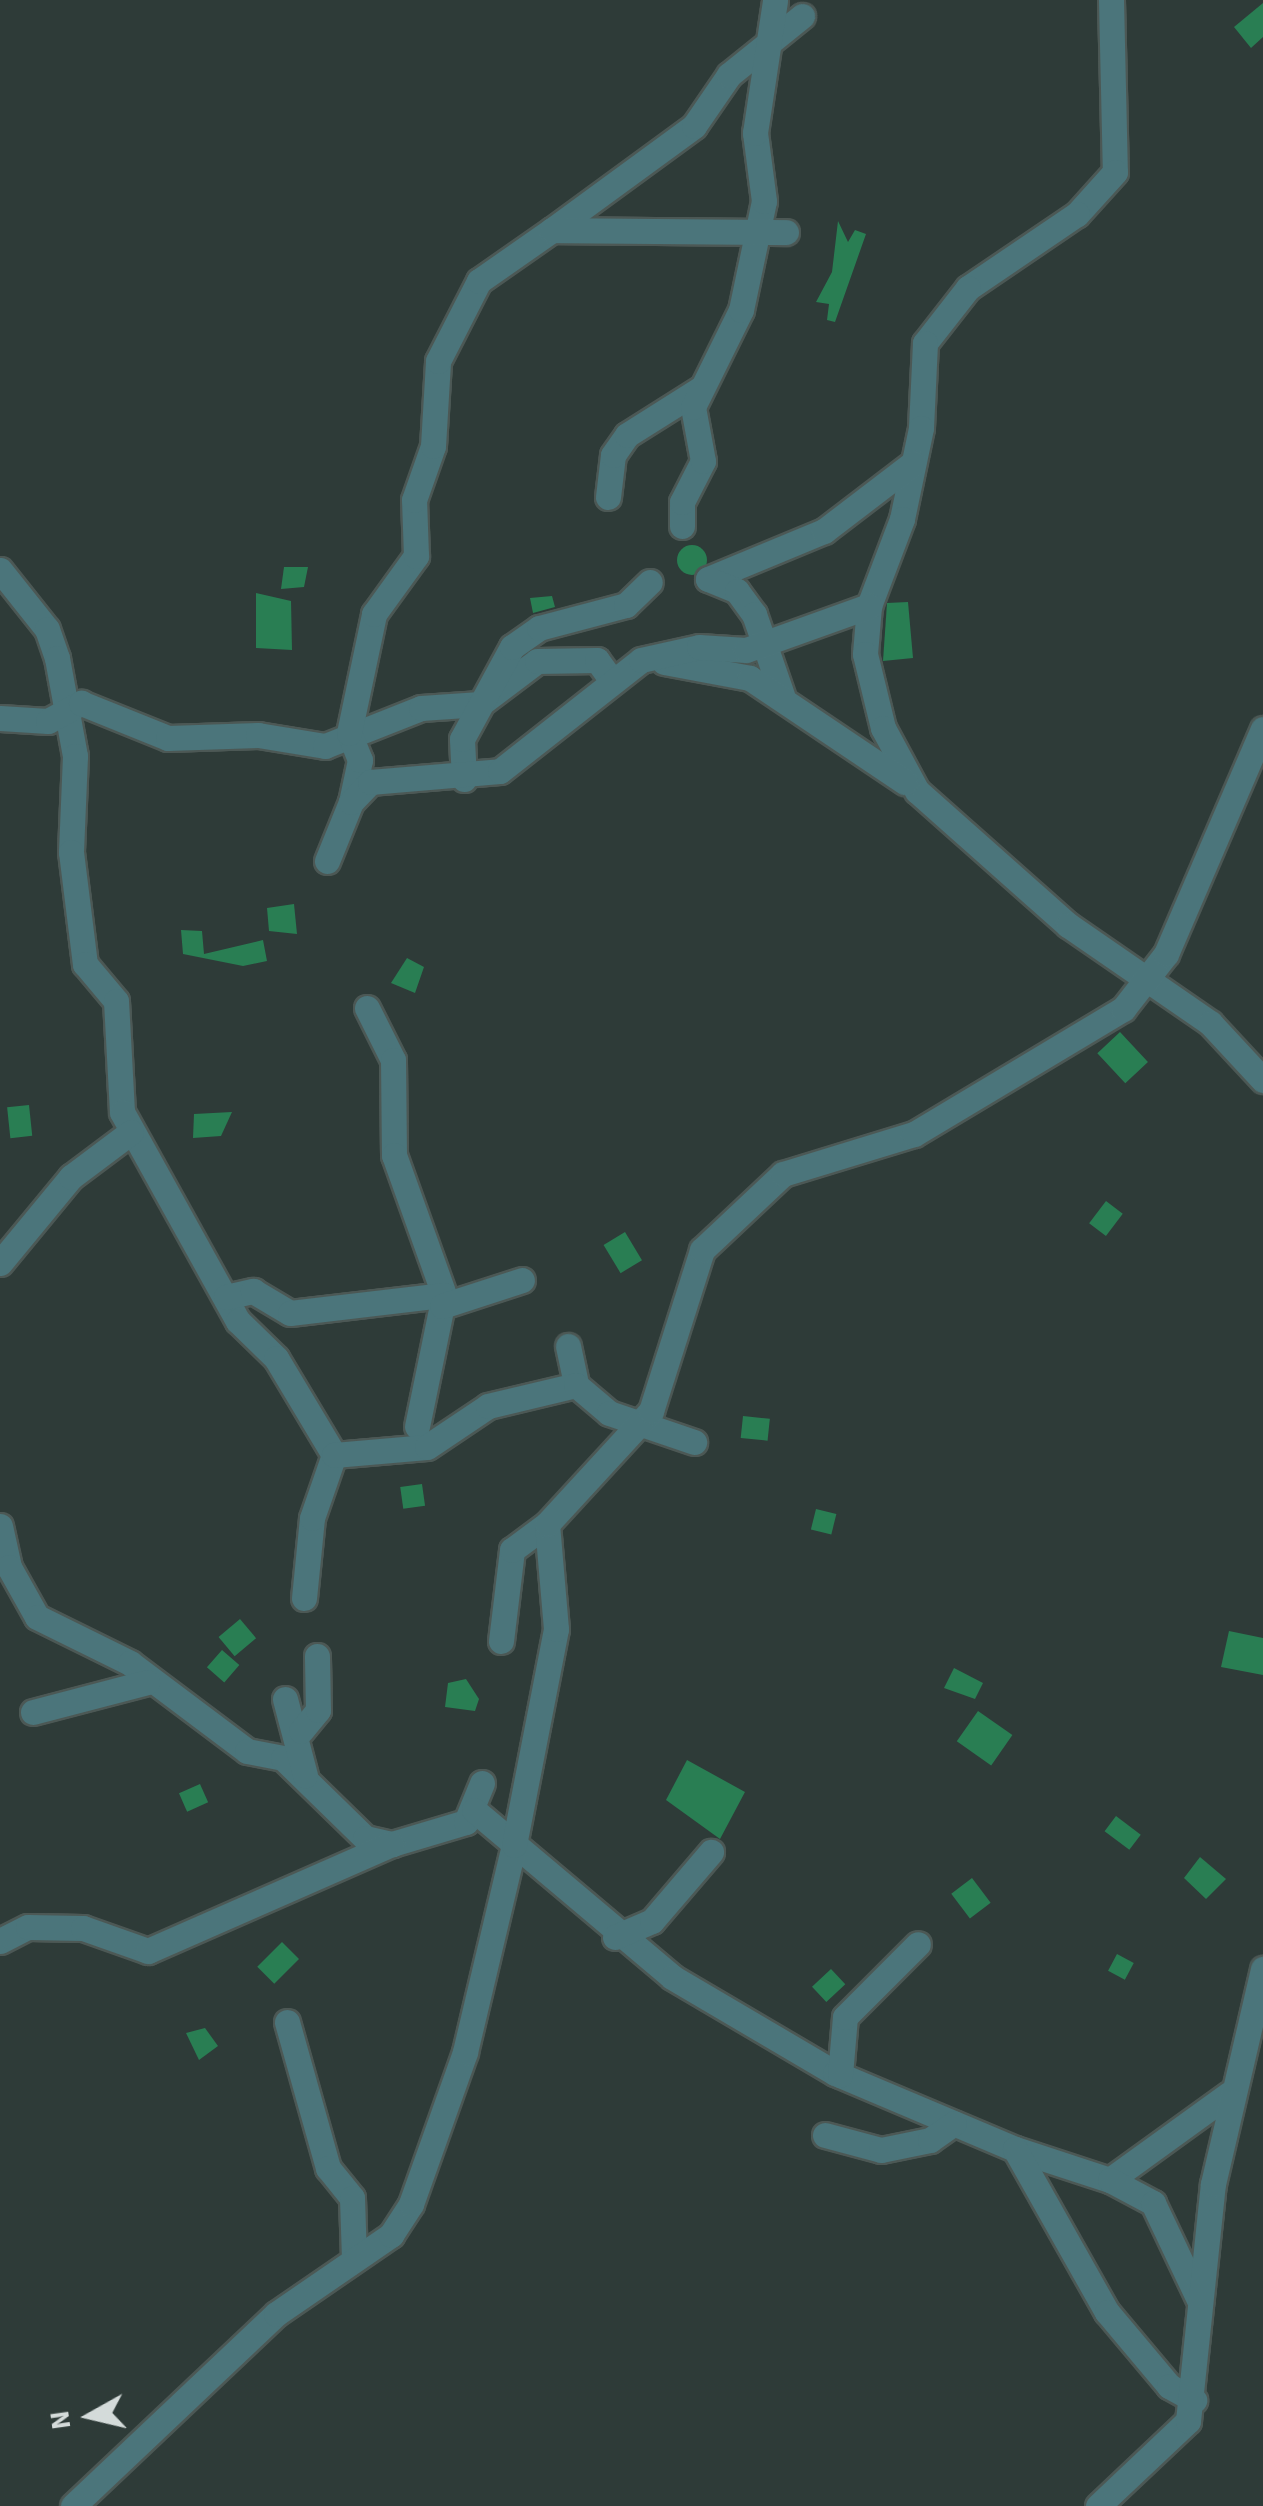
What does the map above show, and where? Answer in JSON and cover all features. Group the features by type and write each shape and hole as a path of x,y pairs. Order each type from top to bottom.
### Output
{"street":[{"path":"682,526 682,502 703,461 693,407 741,310 759,227 755,133 774,40 775,0"},
{"path":"917,792 869,679 869,606 913,462 920,360 936,322 968,288 1077,214 1114,172 1111,0"},
{"path":"327,860 351,802 360,760 349,733 374,614 416,556 414,500 451,327 479,281 694,126 729,75 802,16"},
{"path":"552,230 634,237 759,227 786,232"},
{"path":"608,497 613,455 626,435 700,390"},
{"path":"782,695 737,591 708,579 824,530 913,462"},
{"path":"0,570 46,629 66,712 85,964 116,1001 131,1132 226,1297 334,1456"},
{"path":"464,780 462,739 512,646 539,628 626,605 650,582"},
{"path":"351,802 387,779 464,780 531,750 610,678 641,660 760,645 869,606"},
{"path":"0,718 48,721 66,712 107,708 168,738 258,735 325,746 349,733 422,708 480,704 537,661 597,660 610,678"},
{"path":"641,660 750,678 782,695 917,792 1068,926 1150,976 1263,1080"},
{"path":"501,1641 507,1576 548,1535 637,1424 669,1367 702,1250 751,1198 807,1163 940,1120 1090,1034 1150,976 1263,729"},
{"path":"367,1008 393,1060 394,1155 443,1301 417,1426"},
{"path":"2,1259 71,1177 131,1132"},
{"path":"226,1297 253,1290 290,1313 443,1301 522,1280"},
{"path":"568,1346 576,1385 637,1424 694,1442"},
{"path":"334,1456 427,1447 488,1406 576,1385"},
{"path":"304,1598 312,1518 334,1456"},
{"path":"0,1526 20,1596 37,1617 130,1663 147,1682 247,1752 284,1758 305,1774 330,1811 365,1838 392,1844"},
{"path":"72,2506 276,2314 390,2235 435,2148 514,1846 556,1629 548,1535"},
{"path":"300,1732 318,1710 317,1656"},
{"path":"33,1712 147,1682"},
{"path":"284,1699 300,1732 305,1774"},
{"path":"0,1941 28,1927 83,1928 148,1951 392,1844 466,1822 482,1783"},
{"path":"474,1810 615,1937 840,2075 1015,2149 1110,2180 1153,2203 1203,2309"},
{"path":"615,1937 652,1921 711,1852"},
{"path":"840,2075 845,2017 918,1944"},
{"path":"1098,2506 1164,2450 1194,2400 1229,2094 1263,1968"},
{"path":"287,2022 328,2168 352,2198 354,2258"},
{"path":"1110,2180 1229,2094"},
{"path":"824,2136 881,2150 930,2140 954,2123"},
{"path":"1015,2149 1107,2312 1168,2386 1194,2400"}],"building":[{"path":"1263,3 1263,37 1251,48 1234,27"},
{"path":"838,221 848,242 855,230 866,234 835,322 827,320 829,304 816,302 832,272"},
{"path":"692,545 702,550 707,560 702,570 692,575 682,570 677,560 682,550"},
{"path":"284,567 308,567 304,587 281,589"},
{"path":"256,593 291,601 292,650 256,648"},
{"path":"552,596 555,607 533,613 530,598"},
{"path":"908,602 913,658 883,661 887,603"},
{"path":"294,904 297,934 269,931 267,908"},
{"path":"181,930 202,931 204,954 263,940 267,961 243,966 183,954"},
{"path":"407,958 424,967 415,993 391,983"},
{"path":"1120,1032 1148,1062 1125,1083 1097,1053"},
{"path":"29,1105 32,1136 10,1138 7,1107"},
{"path":"232,1112 221,1136 193,1138 194,1114"},
{"path":"1106,1201 1123,1214 1106,1236 1089,1223"},
{"path":"625,1232 642,1260 621,1273 604,1245"},
{"path":"743,1416 770,1419 768,1441 741,1438"},
{"path":"422,1484 425,1506 403,1509 400,1487"},
{"path":"816,1509 836,1514 831,1534 811,1529"},
{"path":"240,1619 256,1638 235,1656 219,1637"},
{"path":"1229,1631 1263,1638 1263,1675 1221,1667"},
{"path":"222,1650 239,1665 224,1682 207,1667"},
{"path":"954,1668 983,1683 975,1699 944,1688"},
{"path":"466,1679 479,1699 475,1711 445,1707 448,1683"},
{"path":"978,1711 1012,1735 991,1765 957,1741"},
{"path":"687,1760 745,1792 720,1839 666,1800"},
{"path":"200,1784 208,1802 187,1812 179,1793"},
{"path":"1116,1816 1141,1835 1129,1850 1105,1831"},
{"path":"1200,1857 1226,1879 1206,1899 1184,1878"},
{"path":"972,1878 991,1903 970,1918 951,1894"},
{"path":"282,1942 299,1959 274,1984 257,1967"},
{"path":"1117,1954 1134,1963 1125,1980 1108,1971"},
{"path":"831,1969 845,1984 826,2002 812,1987"},
{"path":"205,2028 218,2046 199,2060 186,2033"}]}
